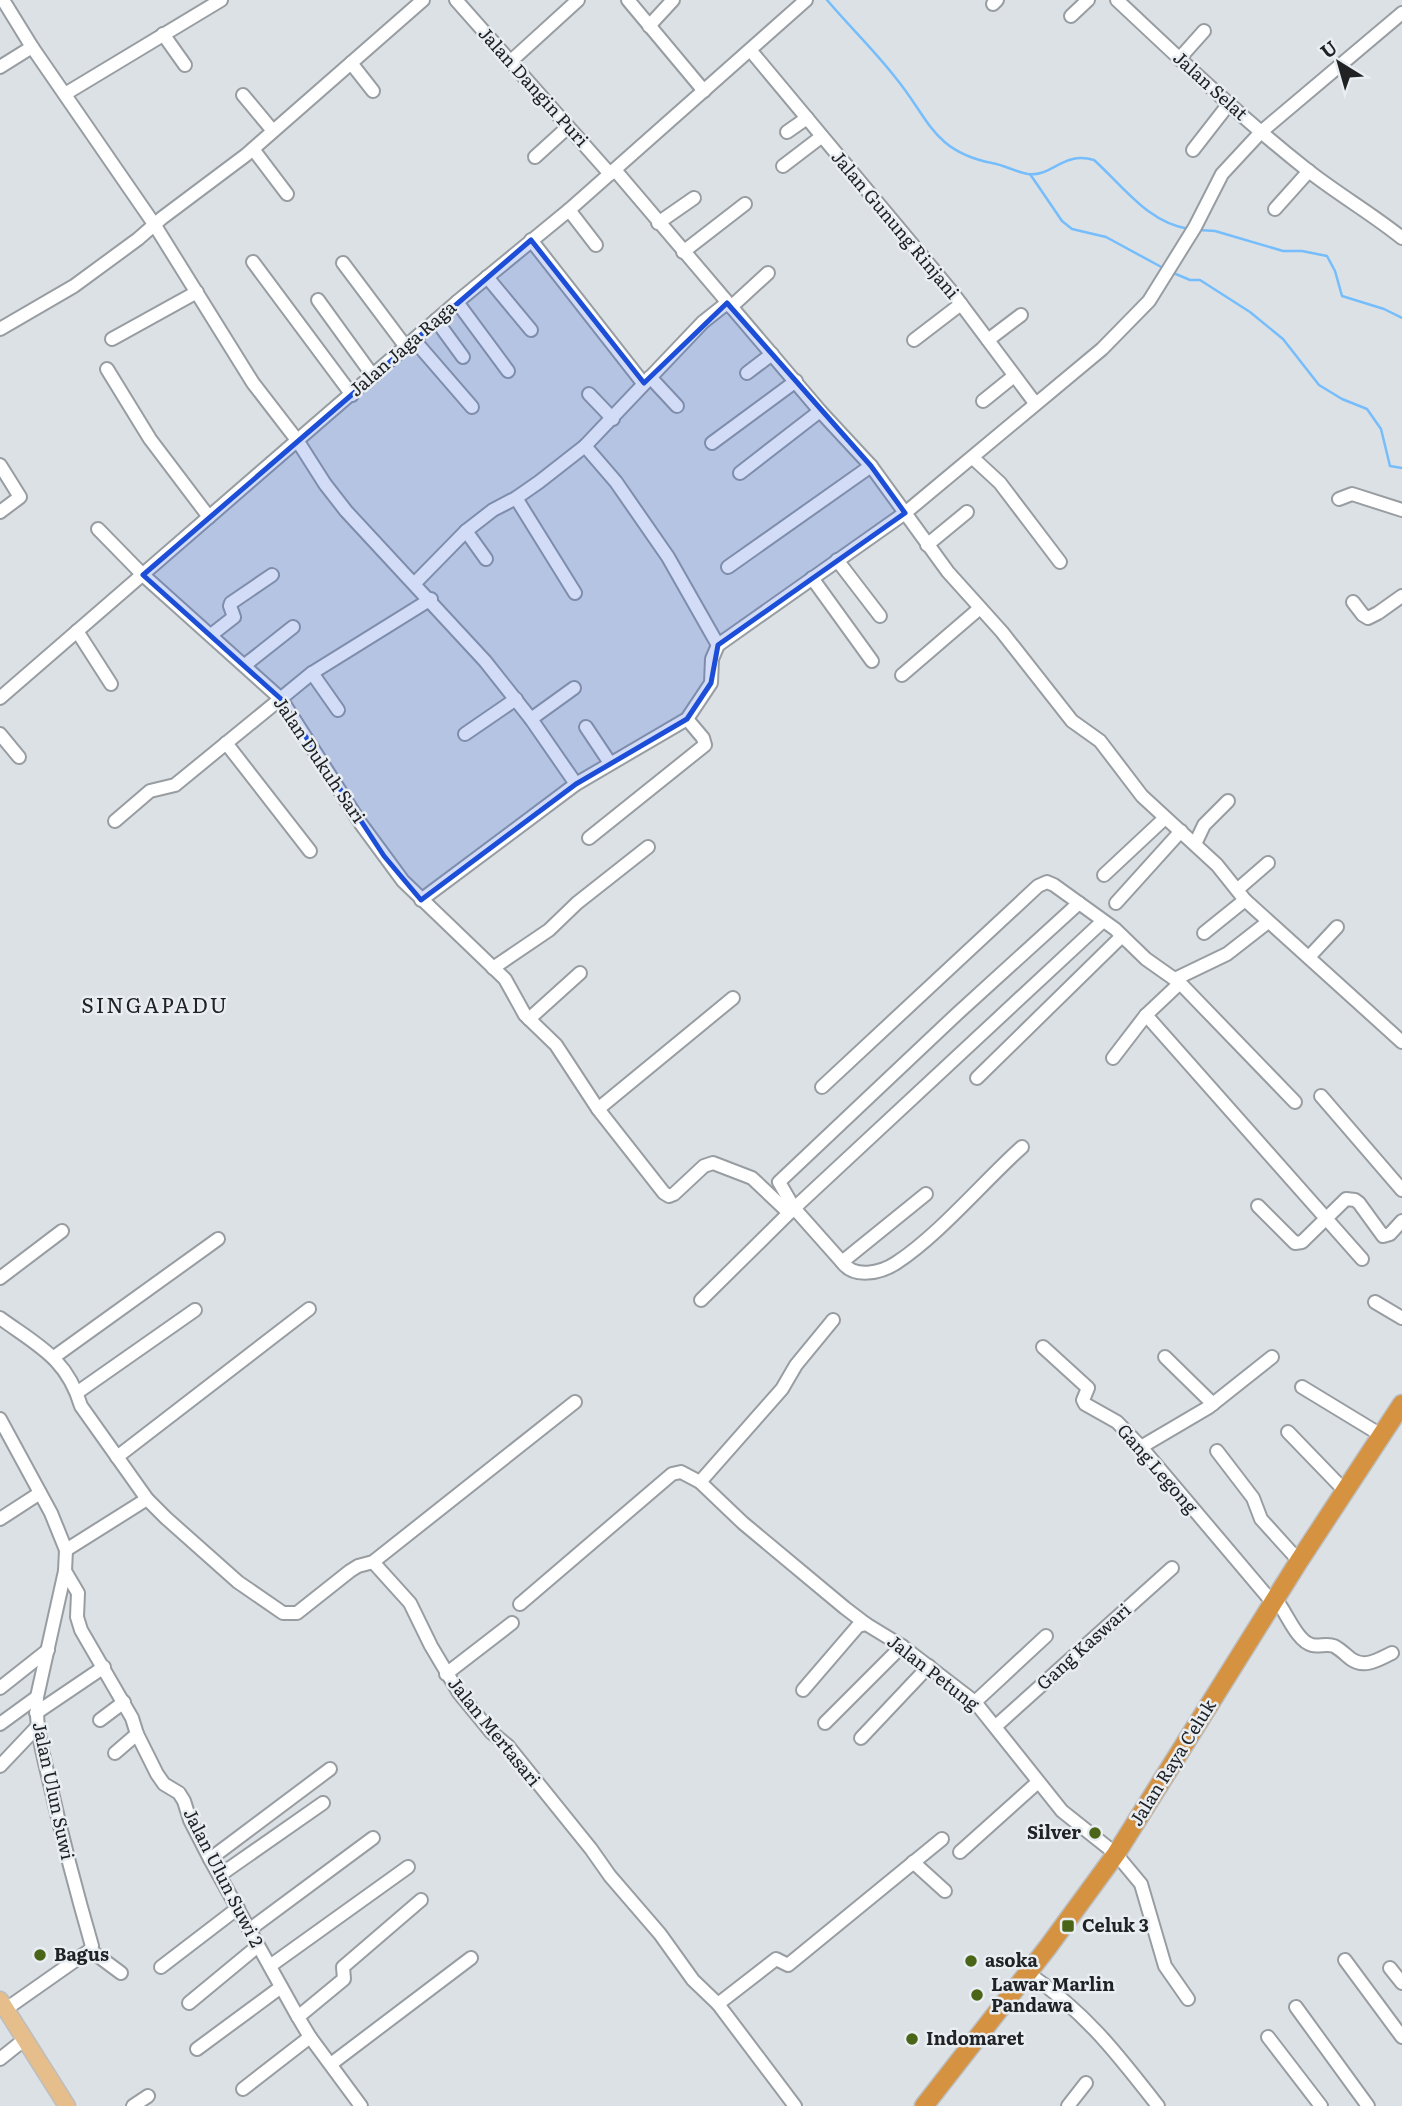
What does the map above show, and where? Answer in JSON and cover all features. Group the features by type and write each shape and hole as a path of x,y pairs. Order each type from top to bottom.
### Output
{"highway":[{"name":"Jalan Raya Celuk","path":"924,2106 1028,1973 1116,1854 1299,1561 1402,1405"}],"main road":[{"path":"3,2005 62,2104"}],"street":[{"path":"3,0 32,47 154,224 253,383 297,440 325,484 346,511 431,599 485,661 531,719 576,784"},
{"path":"65,94 221,0"},
{"path":"0,329 74,286 138,239 253,149 423,0"},
{"name":"Jalan Dangin Puri","path":"456,0 568,127 659,223 820,411 871,466 928,545 1027,662 1061,709 1079,727 1100,741 1142,796 1195,844 1268,922 1401,1040"},
{"path":"511,61 579,0"},
{"path":"628,0 704,91"},
{"path":"649,26 673,0"},
{"name":"Jalan Jaga Raga","path":"0,698 436,320 569,210 806,0"},
{"path":"1071,16 1088,0"},
{"name":"Jalan Selat","path":"1117,0 1228,105 1261,132 1402,13"},
{"path":"1179,59 1204,31"},
{"path":"163,34 185,65"},
{"path":"0,67 32,47"},
{"name":"Jalan Gunung Rinjani","path":"751,51 961,304 1035,403"},
{"path":"351,63 373,91"},
{"path":"243,95 273,131"},
{"path":"1193,150 1228,105"},
{"path":"787,132 807,118"},
{"path":"535,157 568,127"},
{"path":"421,900 576,784 687,719 711,683 712,659 718,646 905,513 974,458 1111,340 1149,301 1195,227 1219,178 1261,132 1308,171 1402,238"},
{"path":"783,166 821,136"},
{"path":"253,149 287,194"},
{"path":"1275,209 1308,171"},
{"path":"659,223 694,198"},
{"path":"683,252 744,204"},
{"path":"569,210 596,245"},
{"path":"531,240 646,380 677,406"},
{"path":"253,262 352,395"},
{"path":"342,263 410,344 472,407"},
{"path":"415,583 466,531 493,510 516,498 585,446 703,322 768,273"},
{"path":"487,277 531,330"},
{"path":"112,339 197,292"},
{"path":"318,300 373,376"},
{"path":"457,302 508,371"},
{"path":"914,340 961,304"},
{"path":"988,340 1021,316"},
{"path":"436,320 463,357"},
{"path":"747,373 772,354"},
{"path":"107,369 150,439 209,517"},
{"path":"983,401 1014,376"},
{"path":"712,443 796,381"},
{"path":"589,394 613,419"},
{"path":"740,473 820,411"},
{"path":"585,446 615,482 668,556 718,646"},
{"path":"974,458 1008,491 1060,562"},
{"path":"0,465 20,497 0,512"},
{"path":"728,567 871,466"},
{"path":"1339,499 1352,494 1402,510"},
{"path":"516,498 575,593"},
{"path":"928,545 967,512"},
{"name":"Jalan Dukuh Sari","path":"98,529 143,575 281,699 361,824 403,881 505,979 529,1019 556,1045 598,1109 667,1195 674,1194 704,1166 712,1163 752,1178 792,1210"},
{"path":"466,531 486,559"},
{"path":"837,560 880,615"},
{"path":"211,635 234,617 231,603 272,575"},
{"path":"812,578 872,661"},
{"path":"1353,602 1368,618 1402,596"},
{"path":"115,821 150,791 175,785 312,673 431,599"},
{"path":"902,675 981,608"},
{"path":"245,665 293,627"},
{"path":"77,631 111,684"},
{"path":"312,673 338,710"},
{"path":"531,719 574,688"},
{"path":"465,734 516,699"},
{"path":"589,838 705,745 704,738 687,719"},
{"path":"586,727 610,763"},
{"path":"0,734 19,757"},
{"path":"226,743 310,851"},
{"path":"1195,844 1206,823 1228,800"},
{"path":"1104,875 1165,818"},
{"path":"1116,903 1181,831"},
{"path":"493,968 549,930 577,903 648,847"},
{"path":"1204,933 1242,895 1268,863"},
{"path":"822,1087 1042,883 1054,885 1079,903 1153,964 1178,981 1295,1102"},
{"path":"1022,1146 936,1229 895,1264 867,1273 850,1270 842,1262 792,1210 780,1185 781,1178 1079,903"},
{"path":"701,1300 792,1210 1103,921"},
{"path":"1113,1058 1146,1014 1178,981 1227,954 1268,922"},
{"path":"1308,957 1337,927"},
{"path":"977,1078 1122,936"},
{"path":"529,1019 580,973"},
{"path":"598,1109 733,998"},
{"path":"1146,1014 1362,1259"},
{"path":"1321,1096 1402,1190"},
{"path":"842,1262 926,1194"},
{"path":"1258,1206 1295,1243 1302,1242 1342,1201 1351,1198 1359,1203 1383,1236 1390,1234 1402,1222"},
{"path":"0,1278 62,1231"},
{"path":"54,1357 218,1239"},
{"path":"1375,1302 1402,1318"},
{"path":"117,1457 309,1309"},
{"path":"78,1392 195,1310"},
{"path":"0,1318 54,1357 78,1392 81,1406 148,1499 238,1582 283,1613 297,1613 350,1571 373,1562 575,1402"},
{"path":"520,1604 672,1474 681,1472 701,1482 782,1389 796,1366 833,1320"},
{"name":"Gang Legong","path":"1043,1347 1088,1388 1083,1401 1085,1404 1117,1422 1141,1447 1306,1642 1313,1646 1335,1647 1354,1662 1366,1664 1392,1653"},
{"path":"1164,1357 1213,1404"},
{"path":"1141,1447 1213,1404 1272,1357"},
{"path":"1302,1387 1381,1436"},
{"name":"Jalan Ulun Suwi","path":"0,1419 40,1493 66,1550 65,1571 37,1697 36,1713 74,1883 92,1946 90,1950"},
{"path":"1288,1432 1345,1491"},
{"path":"1217,1451 1253,1497 1261,1519 1299,1561"},
{"name":"Jalan Petung","path":"701,1482 744,1523 866,1624 902,1646 975,1702 1062,1811 1116,1854 1144,1890 1165,1966 1188,1999"},
{"path":"0,1520 40,1493"},
{"path":"66,1550 148,1499"},
{"name":"Jalan Mertasari","path":"373,1562 410,1603 446,1674 486,1727 508,1746 610,1876 660,1934 693,1980 718,2004 794,2106"},
{"name":"Gang Kaswari","path":"996,1726 1172,1568"},
{"name":"Jalan Ulun Suwi 2","path":"65,1571 78,1593 78,1625 124,1702 160,1779 179,1793 184,1801 190,1820 210,1858 298,2017 360,2105"},
{"path":"446,1674 512,1623"},
{"path":"803,1690 858,1626 866,1624"},
{"path":"975,1702 1046,1636"},
{"path":"825,1723 902,1646"},
{"path":"0,1688 48,1650"},
{"path":"861,1738 929,1666"},
{"path":"36,1713 104,1667"},
{"path":"0,1724 37,1697"},
{"path":"100,1720 124,1702"},
{"path":"0,1766 37,1727"},
{"path":"115,1753 137,1734"},
{"path":"210,1858 330,1769"},
{"path":"960,1852 1038,1782"},
{"path":"220,1875 323,1803"},
{"path":"249,1930 373,1838"},
{"path":"718,2004 776,1959 788,1965 942,1839"},
{"path":"913,1862 945,1891"},
{"path":"270,1966 408,1867"},
{"path":"298,2017 345,1978 343,1967 421,1900"},
{"path":"161,1967 238,1908"},
{"path":"189,2003 258,1946"},
{"path":"3,2005 90,1950 121,1973"},
{"path":"331,2064 471,1958"},
{"path":"1345,1960 1402,2037"},
{"path":"1391,1968 1402,1983"},
{"path":"1028,1973 1063,1998 1101,2034 1158,2106"},
{"path":"197,2049 281,1987"},
{"path":"1296,2007 1368,2106"},
{"path":"1268,2036 1321,2106"},
{"path":"243,2090 310,2037"},
{"path":"0,2059 24,2039"},
{"path":"1068,2106 1086,2083"},
{"path":"133,2106 148,2096"}],"highlighted area":[{"path":"531,240 644,383 727,303 871,466 905,513 718,645 711,683 687,719 576,784 421,900 384,856 281,699 143,575"}],"waterway":[{"path":"827,0 887,67 934,131 956,150 972,158 1028,174 1044,172 1074,159 1094,160 1149,211 1174,225 1189,229"},
{"path":"1030,174 1062,221 1072,229 1106,237 1165,269"},
{"path":"1199,230 1215,231 1283,251 1302,251 1327,256 1335,271 1342,296 1384,309 1402,318"},
{"path":"1171,272 1190,280 1200,280 1250,312 1283,339 1319,385 1342,399 1367,409 1381,429 1390,466 1402,468"}],"place":[{"name":"Silver","path":"1095,1833"},
{"name":"Celuk 3","path":"1068,1926"},
{"name":"Bagus","path":"40,1955"},
{"name":"asoka","path":"971,1961"},
{"name":"Lawar Marlin Pandawa","path":"977,1995"},
{"name":"Indomaret","path":"912,2039"}],"district":[{"name":"SINGAPADU","path":"155,1006"}]}
